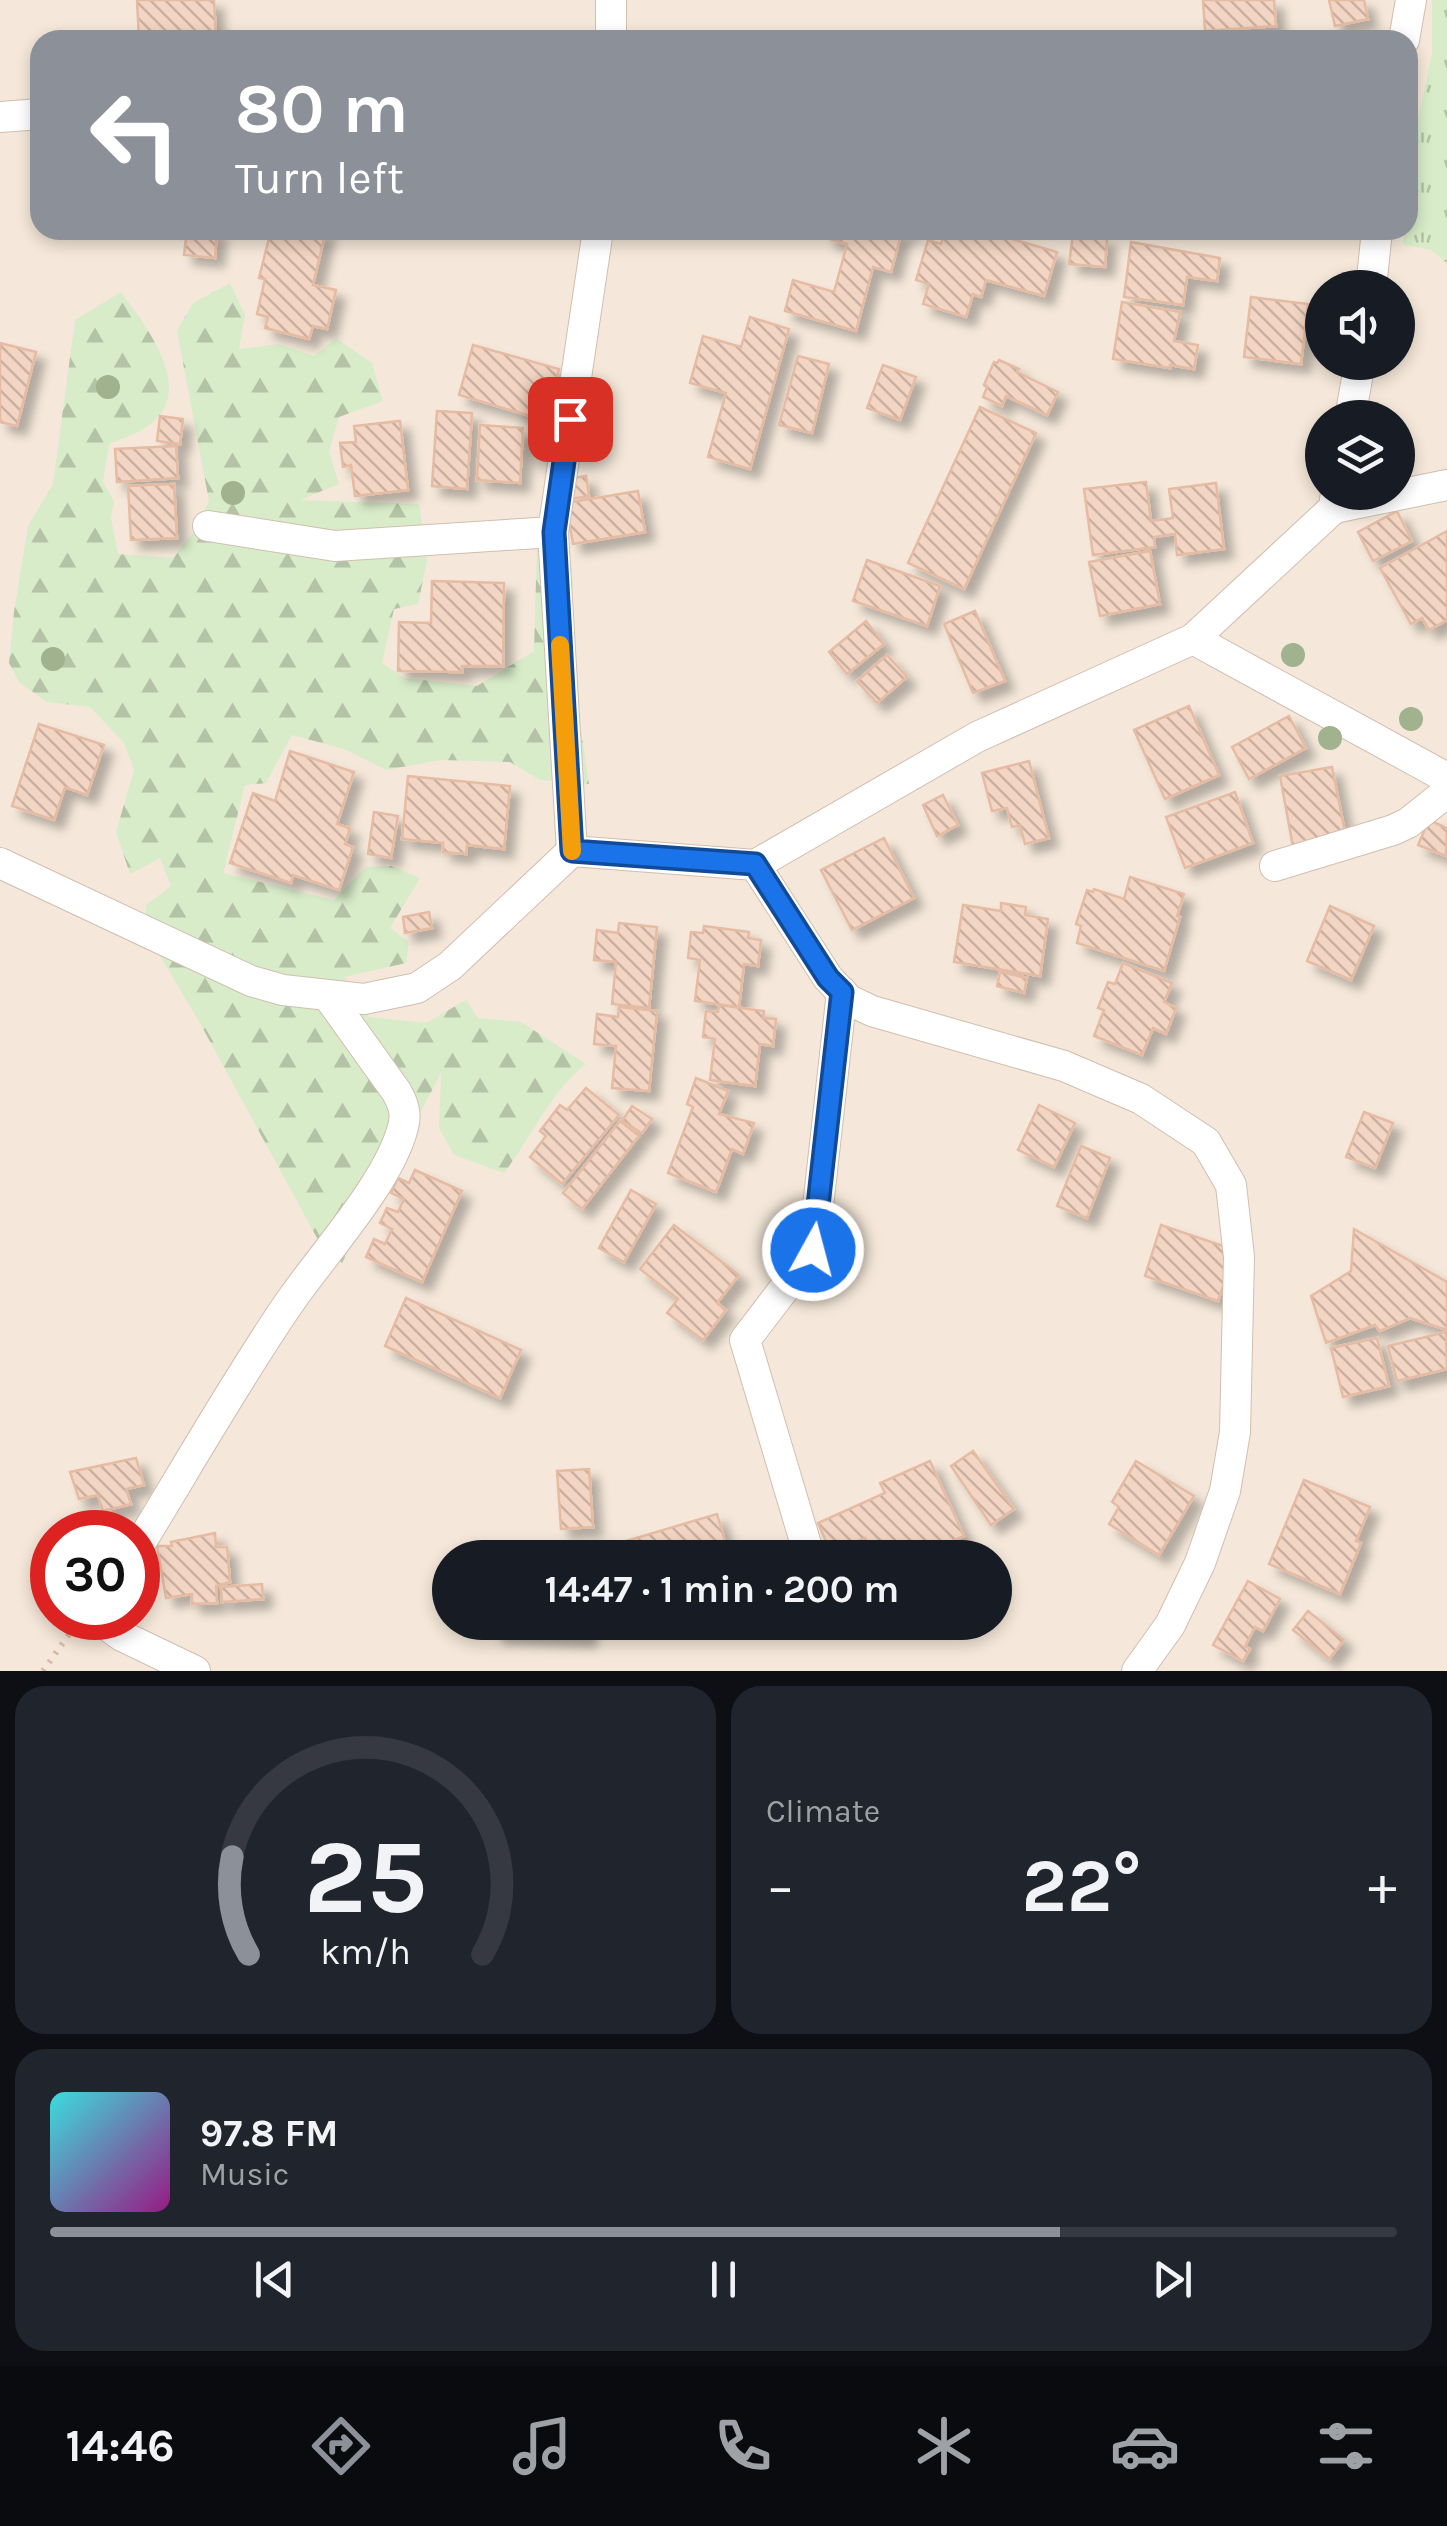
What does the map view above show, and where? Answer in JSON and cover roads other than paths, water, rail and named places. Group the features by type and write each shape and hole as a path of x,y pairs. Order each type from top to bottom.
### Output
{"street":[{"path":"610,30 611,0"},
{"path":"1406,30 1411,0"},
{"path":"0,117 30,115"},
{"path":"572,851 554,532 597,240"},
{"path":"1373,270 1376,240"},
{"path":"1415,489 1447,485"},
{"path":"0,862 251,981 283,990 364,999 417,988 450,966 572,851 755,864 976,737 1193,639 1325,510"},
{"path":"208,526 335,546 554,532"},
{"path":"1193,639 1447,778"},
{"path":"1275,866 1393,830 1447,792"},
{"path":"755,864 828,978 850,1000 872,1011 1064,1066 1141,1099 1206,1142 1231,1185 1239,1257 1235,1432 1225,1490 1200,1563 1170,1625 1137,1671"},
{"path":"805,1540 745,1340 813,1250 842,992"},
{"path":"160,1511 286,1307 392,1156 404,1125 404,1106 396,1091 328,996"},
{"path":"130,1640 196,1671"}]}
